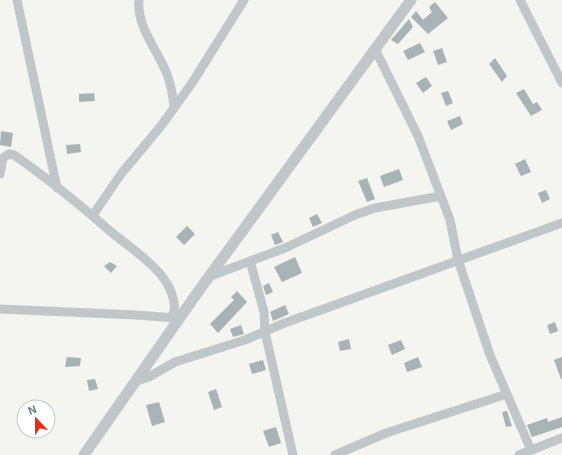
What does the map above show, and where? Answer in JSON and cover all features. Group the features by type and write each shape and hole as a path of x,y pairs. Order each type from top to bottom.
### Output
{"street":[{"path":"17,0 57,188"},
{"path":"139,0 140,15 144,29 167,74 172,89 174,107"},
{"path":"92,215 121,174 192,83 244,0"},
{"path":"84,455 137,381 175,318 208,277 411,0"},
{"path":"520,0 562,83"},
{"path":"375,49 418,136 450,220 458,260 490,355 507,394 525,453 562,438"},
{"path":"0,174 3,158 9,154 14,155 92,215 142,258 168,284 173,300 175,318"},
{"path":"208,277 250,262 375,208 441,196"},
{"path":"137,381 149,377 175,362 265,332 282,324 562,223"},
{"path":"250,262 264,312 265,332 293,455"},
{"path":"0,309 175,318"},
{"path":"336,455 386,433 507,394"}],"building":[{"path":"435,2 448,18 428,34 411,17 416,11 423,20 432,12 429,7"},
{"path":"409,19 413,27 398,44 391,40"},
{"path":"420,43 425,52 408,60 403,51"},
{"path":"442,48 447,62 438,65 433,51"},
{"path":"495,58 507,76 502,82 489,64"},
{"path":"426,77 432,86 423,93 416,83"},
{"path":"524,89 533,104 537,102 542,110 531,116 516,93"},
{"path":"448,91 453,103 446,106 441,93"},
{"path":"94,93 95,101 79,102 79,94"},
{"path":"460,116 463,124 451,130 447,121"},
{"path":"1,131 13,133 11,147 0,145"},
{"path":"80,144 81,152 67,154 66,145"},
{"path":"525,159 531,172 521,176 515,164"},
{"path":"399,169 403,180 384,187 380,176"},
{"path":"367,178 375,199 367,202 358,181"},
{"path":"546,190 550,199 542,203 538,193"},
{"path":"317,214 322,223 313,227 309,218"},
{"path":"187,226 195,234 184,245 176,237"},
{"path":"278,232 283,242 275,245 271,235"},
{"path":"295,257 302,273 282,282 274,267"},
{"path":"110,262 117,266 111,273 104,266"},
{"path":"269,283 273,292 266,295 263,286"},
{"path":"237,291 247,302 218,333 210,324 234,300 231,297"},
{"path":"285,305 289,314 273,321 270,312"},
{"path":"555,322 558,331 550,334 547,325"},
{"path":"241,325 244,334 233,337 230,329"},
{"path":"349,339 351,349 340,351 338,342"},
{"path":"401,340 405,349 392,355 388,345"},
{"path":"67,357 81,358 80,366 65,367"},
{"path":"418,357 422,367 407,372 404,363"},
{"path":"562,357 562,379 561,379 554,360"},
{"path":"263,360 266,370 252,374 249,364"},
{"path":"95,379 98,389 89,391 87,380"},
{"path":"216,389 222,407 214,410 208,392"},
{"path":"159,402 165,422 152,426 146,405"},
{"path":"507,411 512,426 506,427 502,412"},
{"path":"562,417 562,427 532,437 527,425 547,418 548,422"},
{"path":"276,427 281,443 269,447 263,431"}]}
